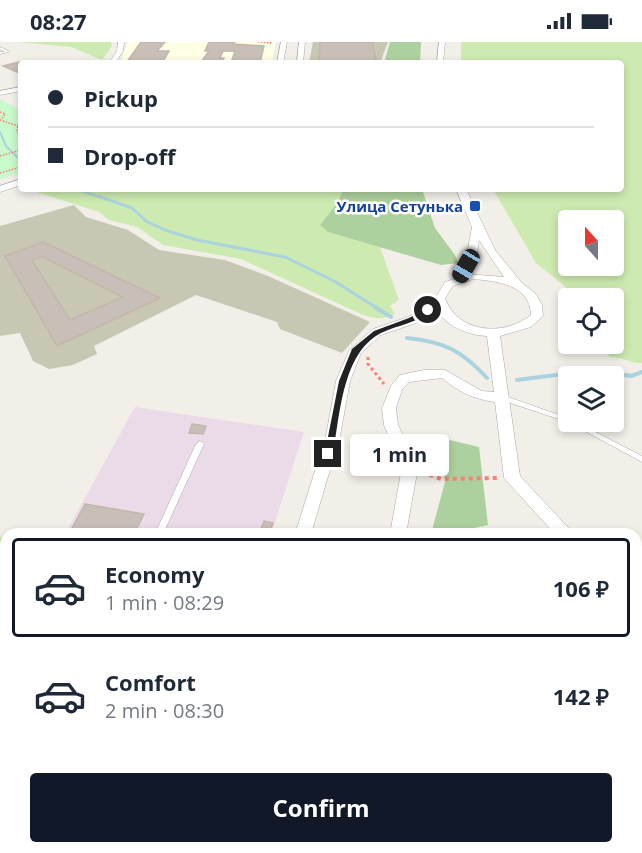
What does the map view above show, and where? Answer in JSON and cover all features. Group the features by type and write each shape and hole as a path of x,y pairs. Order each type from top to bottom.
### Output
{"street":[{"path":"114,60 120,51 121,42"},
{"path":"281,60 284,42"},
{"path":"300,60 302,42"},
{"path":"440,60 442,42"},
{"path":"0,93 18,89"},
{"path":"0,184 18,178"},
{"path":"0,189 18,183"},
{"path":"305,528 333,436 343,381 355,351 368,338 387,327 412,320 442,319 493,333 522,329 537,316 538,307 535,299 516,284 493,256 476,229 462,192"},
{"path":"459,279 472,254 476,229"},
{"path":"456,322 442,309 439,302 442,290 459,279 488,277 516,284"},
{"path":"412,320 439,302"},
{"path":"493,333 512,478 560,528"},
{"path":"399,528 410,467 391,425 389,408 396,389 405,378 424,374 445,374 462,387 479,394 503,398"}],"lane":[{"path":"0,48 8,52 0,53"},
{"path":"503,398 558,415"},
{"path":"591,432 642,459"},
{"path":"162,528 200,444"}],"path":[{"path":"258,42 273,42"},
{"path":"0,112 5,114 0,120 18,126"},
{"path":"0,156 18,151"},
{"path":"0,173 18,168"},
{"path":"368,338 368,364 381,382 396,389"},
{"path":"410,467 441,479 512,478"}],"shaded area":[{"path":"128,42 276,42 273,60 121,60"},
{"path":"313,42 388,42 381,60 310,60"},
{"path":"74,205 86,217 128,230 159,250 225,260 268,276 370,322 342,353 280,329 277,322 196,295 94,346 97,354 73,365 49,369 33,361 20,333 0,336 0,226"},
{"path":"135,407 304,432 273,528 68,528"}],"green space":[{"path":"18,42 111,42 112,46 102,60 71,47"},
{"path":"390,42 421,42 420,60 385,60"},
{"path":"461,42 642,42 642,363 610,357 608,354 624,354 624,288 567,288 536,263 495,192 624,192 624,60 461,60"},
{"path":"0,99 18,109 18,174 0,179"},
{"path":"36,192 342,192 338,202 320,225 328,232 380,247 399,300 390,306 395,314 378,318 361,314 241,259 163,245 137,227 109,220 99,212"},
{"path":"342,192 423,192 435,228 455,255 458,263 441,265 328,232 320,225 338,202"},
{"path":"429,435 479,447 488,525 474,528 433,528 446,478 419,463 416,440"}],"building":[{"path":"141,42 165,42 157,51 169,51 164,60 128,60"},
{"path":"209,42 234,42 233,44 264,46 261,60 232,60 235,51 223,51 220,58 224,58 223,60 202,60 209,51 205,51"},
{"path":"320,42 372,42 376,60 319,60"},
{"path":"18,62 18,73 3,66"},
{"path":"43,242 160,298 57,346 5,256","holes":["41,256 123,297 70,320 32,260"]},
{"path":"192,424 206,426 203,434 189,433"},
{"path":"85,504 144,514 137,528 72,528"},
{"path":"264,521 273,523 271,528 261,528"}],"waterway":[{"path":"0,132 6,146 18,158"},
{"path":"85,192 102,198"},
{"path":"98,196 132,208 146,221 165,230 197,240 285,257 334,281 377,308"},
{"path":"375,307 391,317"},
{"path":"407,338 432,342 451,349 469,360 487,378"},
{"path":"517,380 595,370 631,376 642,372"}],"place":[{"name":"Улица Сетунька","path":"475,206"}],"route":[{"path":"328,454 343,381 355,351 377,332 412,320 428,310"}]}
